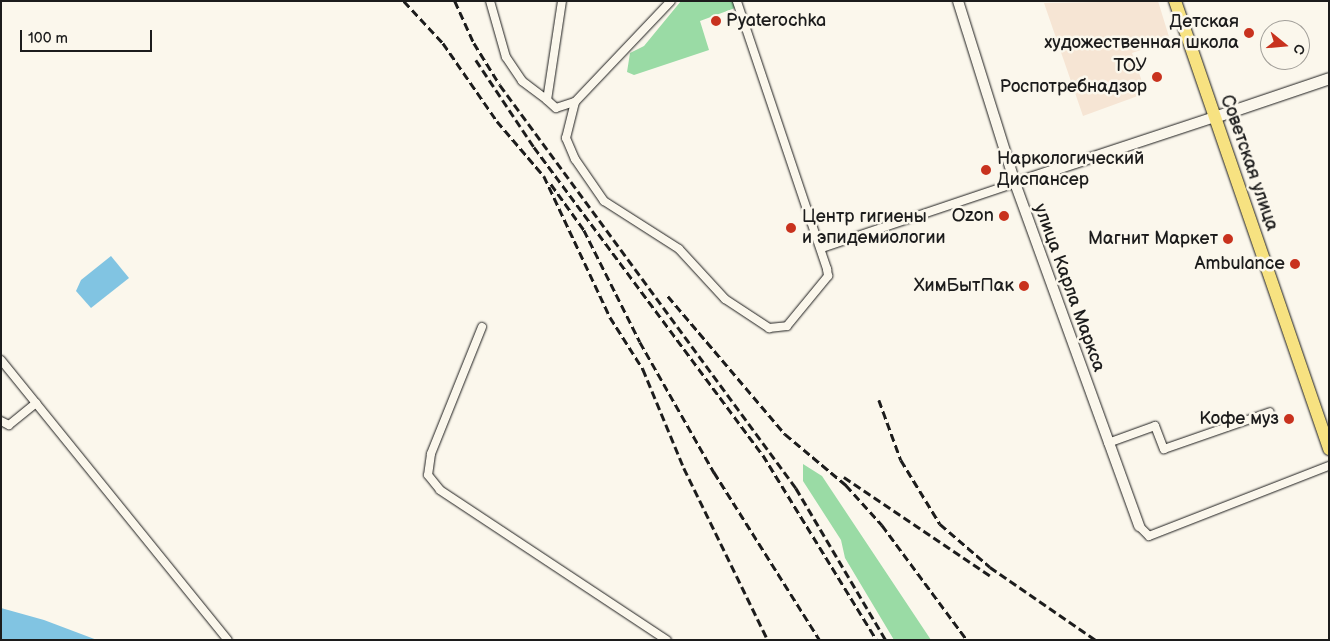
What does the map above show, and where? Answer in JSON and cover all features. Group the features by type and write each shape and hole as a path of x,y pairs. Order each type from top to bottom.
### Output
{"main road":[{"name":"Советская улица","path":"1175,1 1329,449"},
{"path":"1214,117 1329,78"}],"street":[{"path":"490,1 506,57 522,81 556,108 575,102 671,1"},
{"path":"547,100 562,1"},
{"path":"575,102 566,138 575,159 604,200 679,248 726,299 769,328 787,326 828,276 822,248 737,1"},
{"name":"улица Карла Маркса","path":"958,1 1014,183 1139,526"},
{"path":"822,248 1214,117"},
{"path":"482,327 431,454 428,476 440,490 667,640"},
{"path":"1,360 228,640"},
{"path":"1,421 10,425 36,403"},
{"path":"1108,443 1156,426 1164,449 1270,412"},
{"path":"1139,526 1149,536 1329,466"}],"shaded area":[{"path":"1158,1 1170,40 1132,53 1146,93 1083,116 1044,3"}],"green space":[{"path":"681,1 733,1 735,8 700,21 709,50 634,75 627,72 630,53 644,46"},
{"path":"803,464 822,476 931,640 894,640 845,558 841,540 803,481"}],"water":[{"path":"111,256 129,278 91,308 76,291 81,280"},
{"path":"1,608 44,620 97,640 1,640"}],"railway":[{"path":"404,1 443,43 497,121 544,176 610,317 643,369 684,468 768,640"},
{"path":"455,1 474,43 500,85 796,488 886,640"},
{"path":"476,60 534,147 763,455 877,640"},
{"path":"551,184 584,230 640,342 714,472 820,640"},
{"path":"668,296 785,434 846,485 882,525 967,640"},
{"path":"879,400 901,460 940,524 990,567 1096,640"},
{"path":"844,477 991,576"}],"place":[{"name":"Pyaterochka","path":"716,21"},
{"name":"Детская художественная школа","path":"1249,33"},
{"name":"ТОУ Роспотребнадзор","path":"1157,77"},
{"name":"Наркологический Диспансер","path":"986,170"},
{"name":"Ozon","path":"1004,216"},
{"name":"Центр гигиены и эпидемиологии","path":"791,228"},
{"name":"Магнит Маркет","path":"1228,239"},
{"name":"Ambulance","path":"1295,264"},
{"name":"ХимБытПак","path":"1024,286"},
{"name":"Кофе муз","path":"1289,419"}]}
